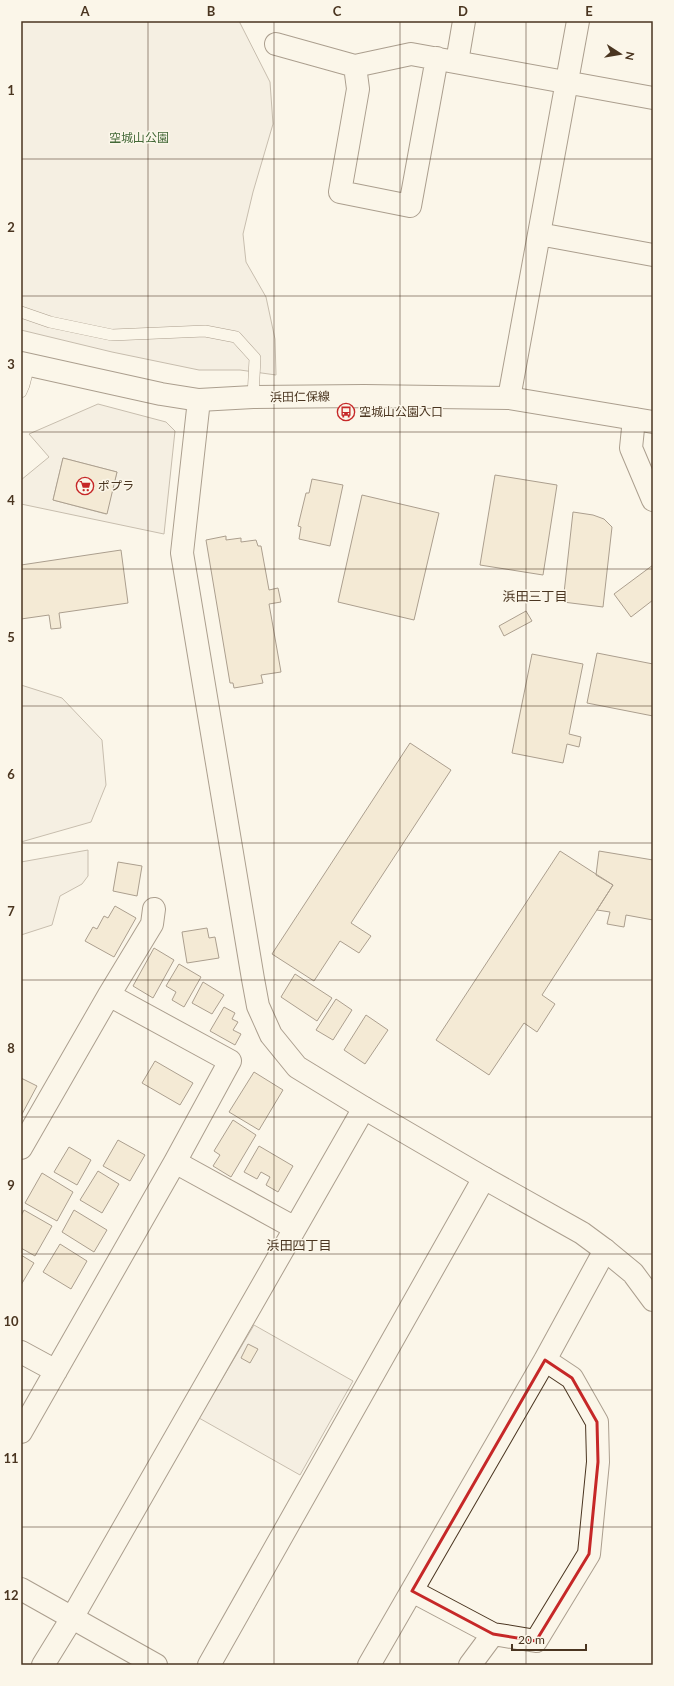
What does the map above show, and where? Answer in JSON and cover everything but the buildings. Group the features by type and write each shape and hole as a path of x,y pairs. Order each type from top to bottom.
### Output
{"street":[{"path":"355,66 358,89 340,192 410,206 447,60 464,21"},
{"path":"509,398 578,21"},
{"path":"276,44 355,66 411,54 653,98"},
{"path":"539,234 653,254"},
{"name":"浜田仁保線","path":"25,364 161,394 199,400 253,397 364,396 509,398 643,420"},
{"path":"199,400 182,553 258,1006 271,1035 297,1067 484,1178 582,1233 633,1273 653,1300"},
{"path":"643,420 631,448 653,500"},
{"path":"21,1148 109,995 152,924 154,910"},
{"path":"21,1432 175,1162 230,1061 109,995"},
{"path":"43,1665 72,1618 364,1108"},
{"path":"175,1162 295,1228"},
{"path":"209,1665 484,1178"},
{"path":"369,1665 545,1360 605,1250"},
{"path":"21,1352 56,1371"},
{"path":"412,1591 493,1634 536,1641 589,1554 598,1462 597,1422 572,1378 545,1360"},
{"path":"21,1589 156,1665"},
{"path":"470,1665 493,1634"}],"lane":[{"path":"21,312 50,322 112,335 205,331 236,337 255,358 253,397"},
{"path":"21,392 24,385 25,364"}],"highlighted area":[{"path":"545,1360 572,1378 597,1422 598,1462 589,1554 536,1641 493,1634 412,1591"}],"green space":[{"name":"空城山公園","path":"21,21 239,21 270,82 273,124 253,192 243,234 246,262 266,297 275,339 276,375 240,370 199,370 112,352 21,330"},
{"path":"21,685 62,698 102,740 106,785 91,822 21,842"},
{"path":"254,1325 353,1381 300,1475 199,1418"}],"shaded area":[{"path":"98,404 166,422 175,431 164,534 21,504 21,480 49,457 29,434","holes":["63,458 117,472 106,514 53,500"]},
{"path":"88,850 88,876 82,884 60,896 52,925 21,935 21,862"}],"place":[{"name":"空城山公園入口","path":"346,412"},
{"name":"ポプラ","path":"85,486"}],"district":[{"name":"浜田三丁目","path":"535,596"},
{"name":"浜田四丁目","path":"299,1245"}]}
